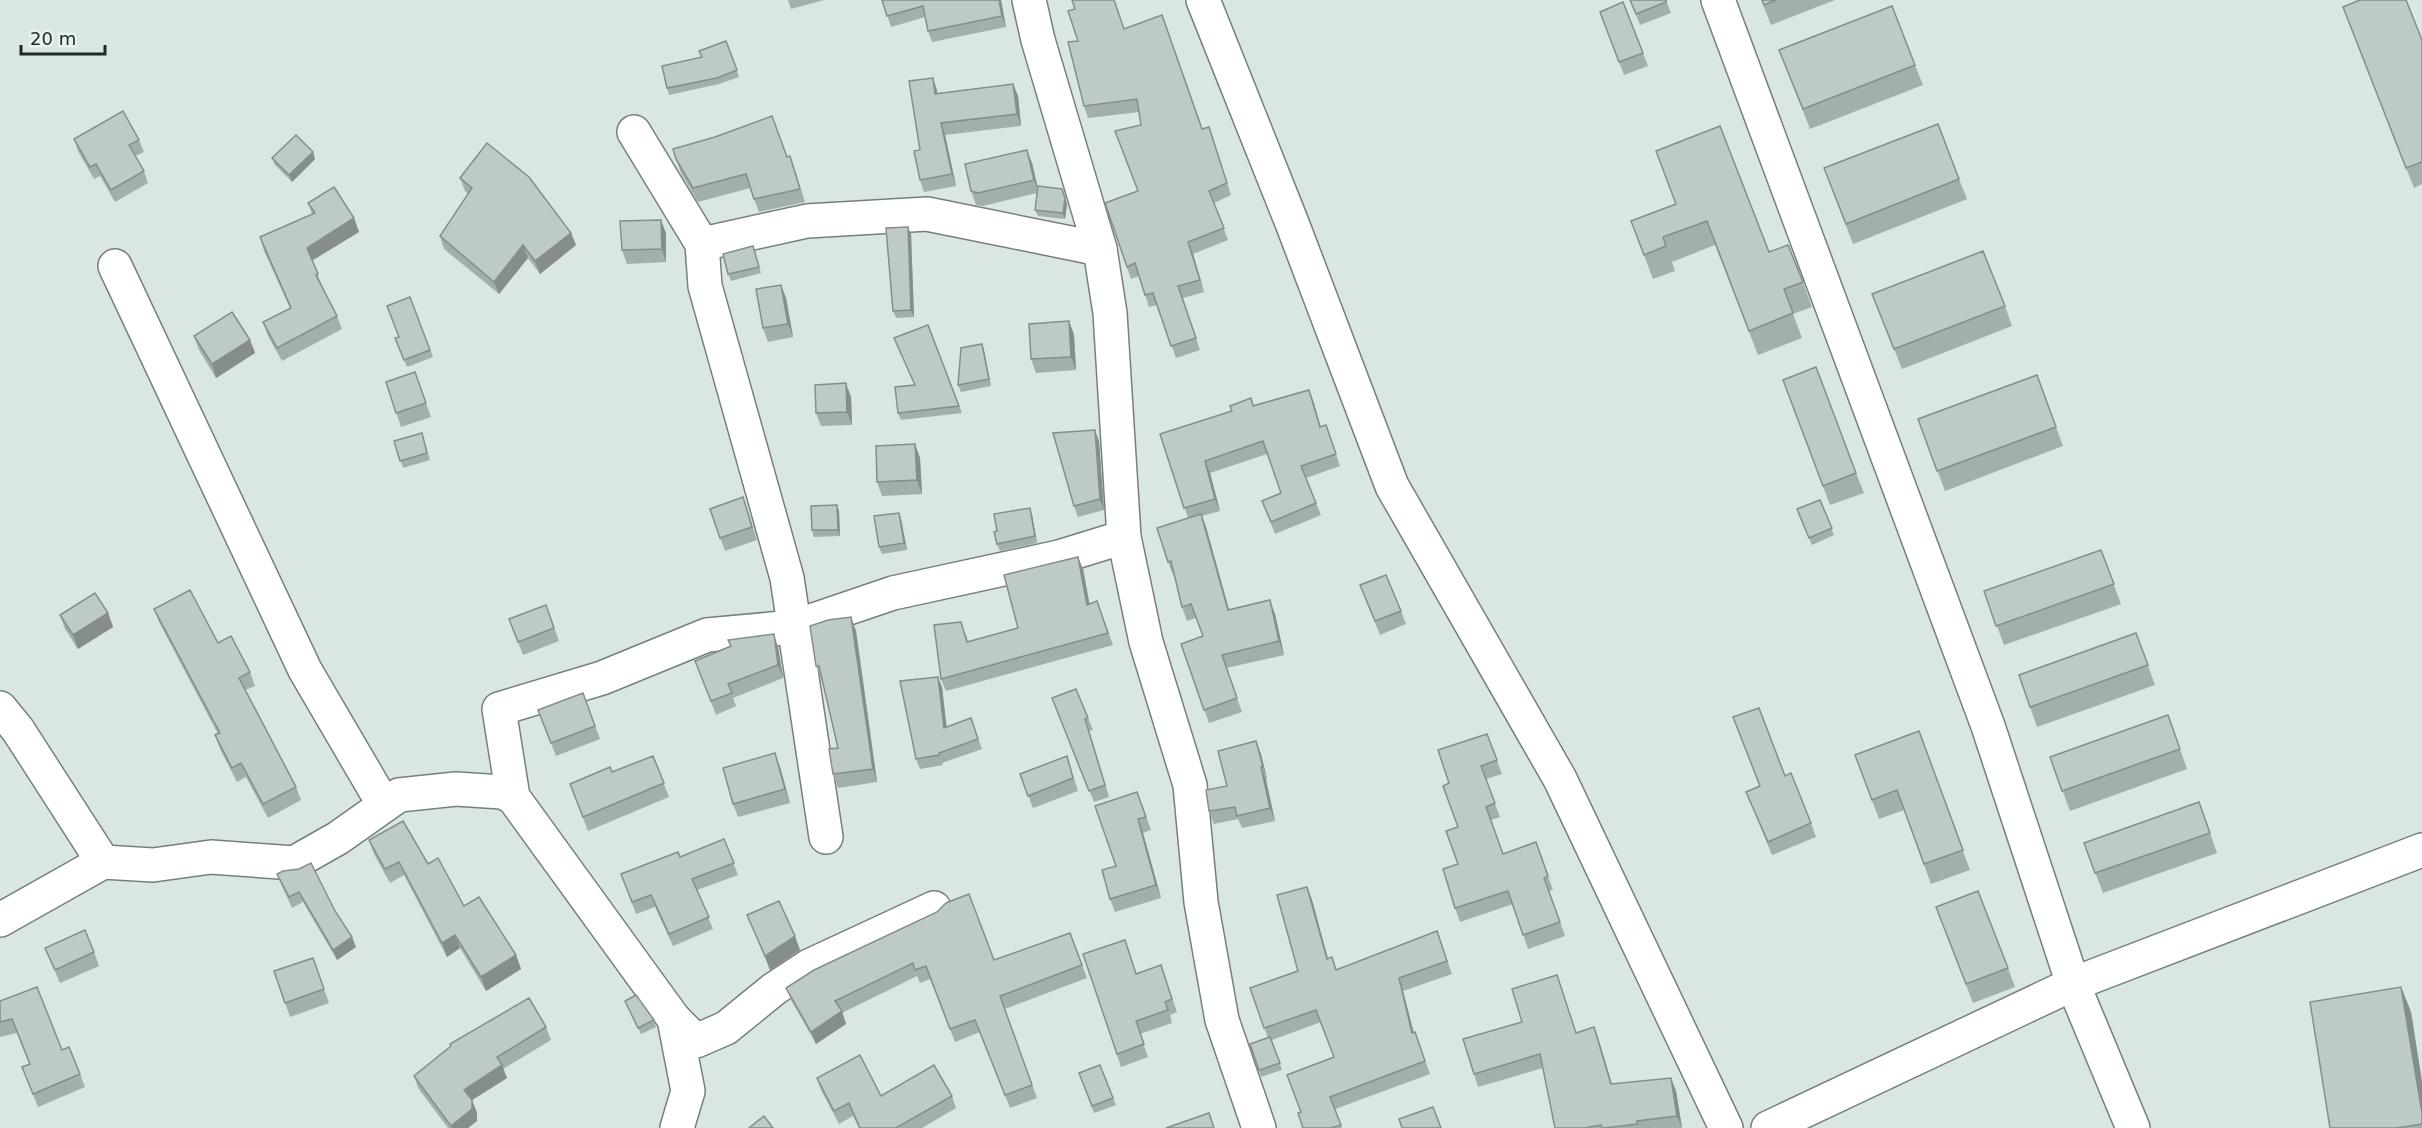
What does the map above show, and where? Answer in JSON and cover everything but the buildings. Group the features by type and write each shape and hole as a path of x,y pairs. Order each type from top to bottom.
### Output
{"street":[{"path":"1029,0 1038,40 1100,249 1110,313 1124,537 1146,642 1190,784 1201,902 1222,1020 1259,1128"},
{"path":"1203,0 1392,486 1560,779 1725,1128"},
{"path":"1718,0 1988,726 2073,984 2133,1128"},
{"path":"634,132 702,244 705,286 787,578 826,837"},
{"path":"702,244 807,221 927,214 1100,249"},
{"path":"115,266 304,670 384,805"},
{"path":"934,908 809,966 774,989 726,1028 696,1041 674,1019 513,797 499,709 602,678 707,635 793,627 893,592 1059,557 1124,537"},
{"path":"0,708 18,730 103,862"},
{"path":"0,920 103,862 153,865 211,857 294,863 338,838 399,795 456,789 502,792 513,797"},
{"path":"1768,1128 2073,984 2422,850"},
{"path":"674,1019 688,1091 676,1128"}]}
